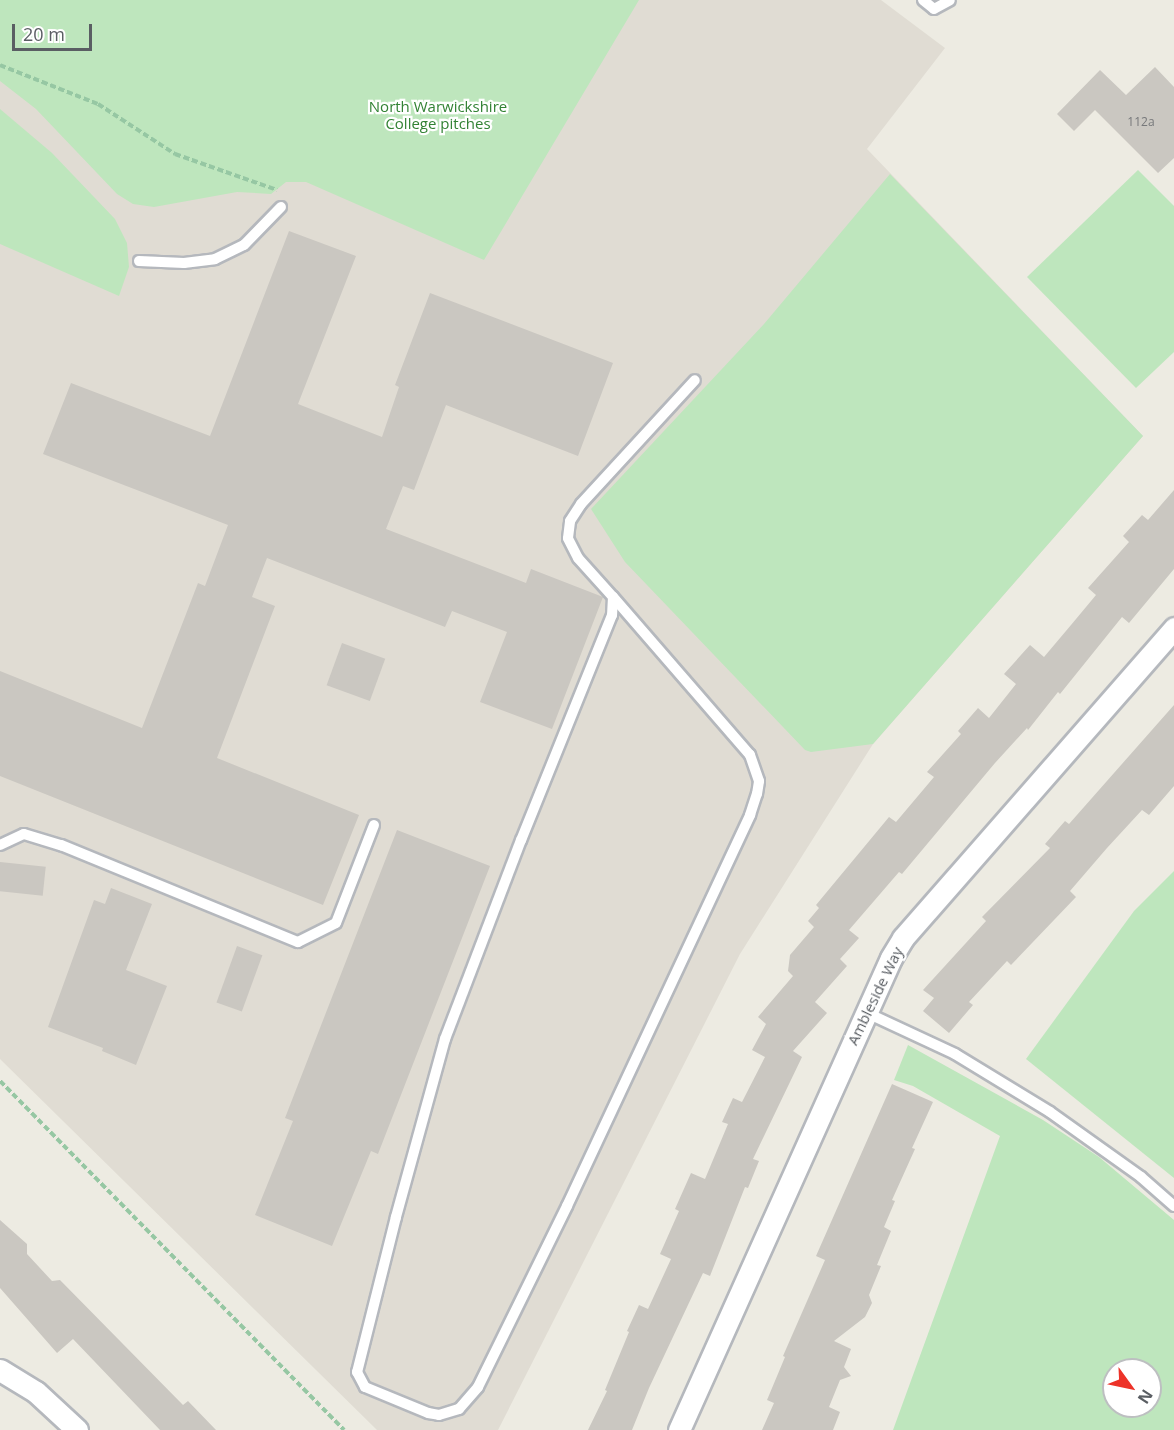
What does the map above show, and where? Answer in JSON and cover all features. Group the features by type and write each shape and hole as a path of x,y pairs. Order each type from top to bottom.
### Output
{"street":[{"name":"Ambleside Way","path":"679,1430 865,1012 903,938 1174,628"},
{"path":"0,1370 36,1392 76,1430"}],"lane":[{"path":"924,0 934,9 950,0"},
{"path":"139,261 184,263 215,259 244,245 281,207"},
{"path":"613,597 612,615 521,840 445,1039 396,1217 357,1372 365,1387 428,1413 439,1415 459,1408 478,1387 567,1206 750,815 757,794 759,781 750,755 613,597 571,549 568,538 570,522 581,504 694,380"},
{"path":"0,845 24,834 61,845 298,942 336,923 374,825"},
{"path":"865,1012 955,1054 1050,1112 1141,1177 1174,1206"}],"path":[{"path":"0,65 98,104 175,154 286,193"},
{"path":"0,1081 344,1430"}],"shaded area":[{"path":"0,0 881,0 945,48 867,149 1143,436 873,744 740,954 498,1430 377,1430 0,1059"}],"green space":[{"name":"North Warwickshire College pitches","path":"0,0 639,0 484,260 306,182 286,182 271,194 237,192 154,207 133,204 117,194 36,109 0,81"},
{"path":"0,109 52,153 115,219 127,243 129,267 119,296 0,244"},
{"path":"1138,170 1174,206 1174,352 1136,388 1027,277"},
{"path":"890,174 1143,436 873,744 811,752 805,750 625,562 591,509 764,324"},
{"path":"1174,871 1174,1178 1026,1059 1134,911"},
{"path":"908,1045 1043,1120 1099,1157 1174,1220 1174,1430 893,1430 1000,1136 913,1086 894,1080"}],"building":[{"path":"1155,67 1174,87 1174,158 1158,173 1095,110 1074,131 1057,114 1100,70 1126,95"},
{"path":"289,231 356,256 298,404 382,437 399,387 395,385 430,293 613,363 578,456 446,405 414,490 403,486 386,529 526,583 531,569 603,597 552,729 480,702 507,632 452,611 445,627 267,558 252,597 275,606 217,758 359,815 323,905 0,776 0,671 142,728 198,583 205,586 228,525 43,454 71,383 210,436"},
{"path":"1174,490 1174,569 1129,623 1122,617 1060,694 1058,692 1028,730 1027,728 995,763 902,874 899,872 849,930 859,938 840,959 847,966 815,1002 827,1013 793,1051 802,1057 753,1159 759,1161 748,1188 745,1187 710,1276 703,1273 649,1388 632,1430 588,1430 607,1391 605,1390 639,1305 648,1309 671,1259 660,1254 679,1211 675,1209 691,1173 705,1179 728,1124 722,1122 733,1098 742,1102 765,1057 752,1050 766,1024 758,1017 793,976 788,971 790,955 814,927 808,921 819,908 816,905 889,817 896,822 934,777 927,772 961,734 958,731 978,708 989,718 1016,684 1004,674 1030,645 1044,657 1096,595 1088,588 1129,542 1123,536 1142,515 1148,520"},
{"path":"342,643 385,659 370,701 327,685"},
{"path":"1174,705 1174,786 1149,815 1142,810 1107,848 1070,891 1076,897 1011,965 1007,961 969,1002 973,1005 949,1033 923,1011 934,998 923,990 986,921 982,917 1050,848 1045,844 1065,821 1069,824"},
{"path":"397,830 490,866 378,1154 371,1151 332,1246 255,1215 293,1121 285,1118"},
{"path":"0,862 46,867 43,896 0,891"},
{"path":"111,888 152,904 126,970 167,986 136,1065 102,1051 103,1048 48,1027 94,900 105,904"},
{"path":"237,946 262,955 242,1012 216,1002"},
{"path":"892,1084 933,1102 892,1200 895,1201 884,1227 891,1231 877,1265 881,1266 869,1295 872,1303 865,1317 834,1341 851,1349 844,1367 851,1376 840,1380 829,1407 840,1412 833,1430 762,1430 774,1403 767,1400 785,1357 783,1356 825,1260 816,1256"},
{"path":"0,1220 27,1244 27,1254 52,1281 60,1280 183,1405 188,1401 216,1430 160,1430 73,1339 57,1353 0,1288"}]}
